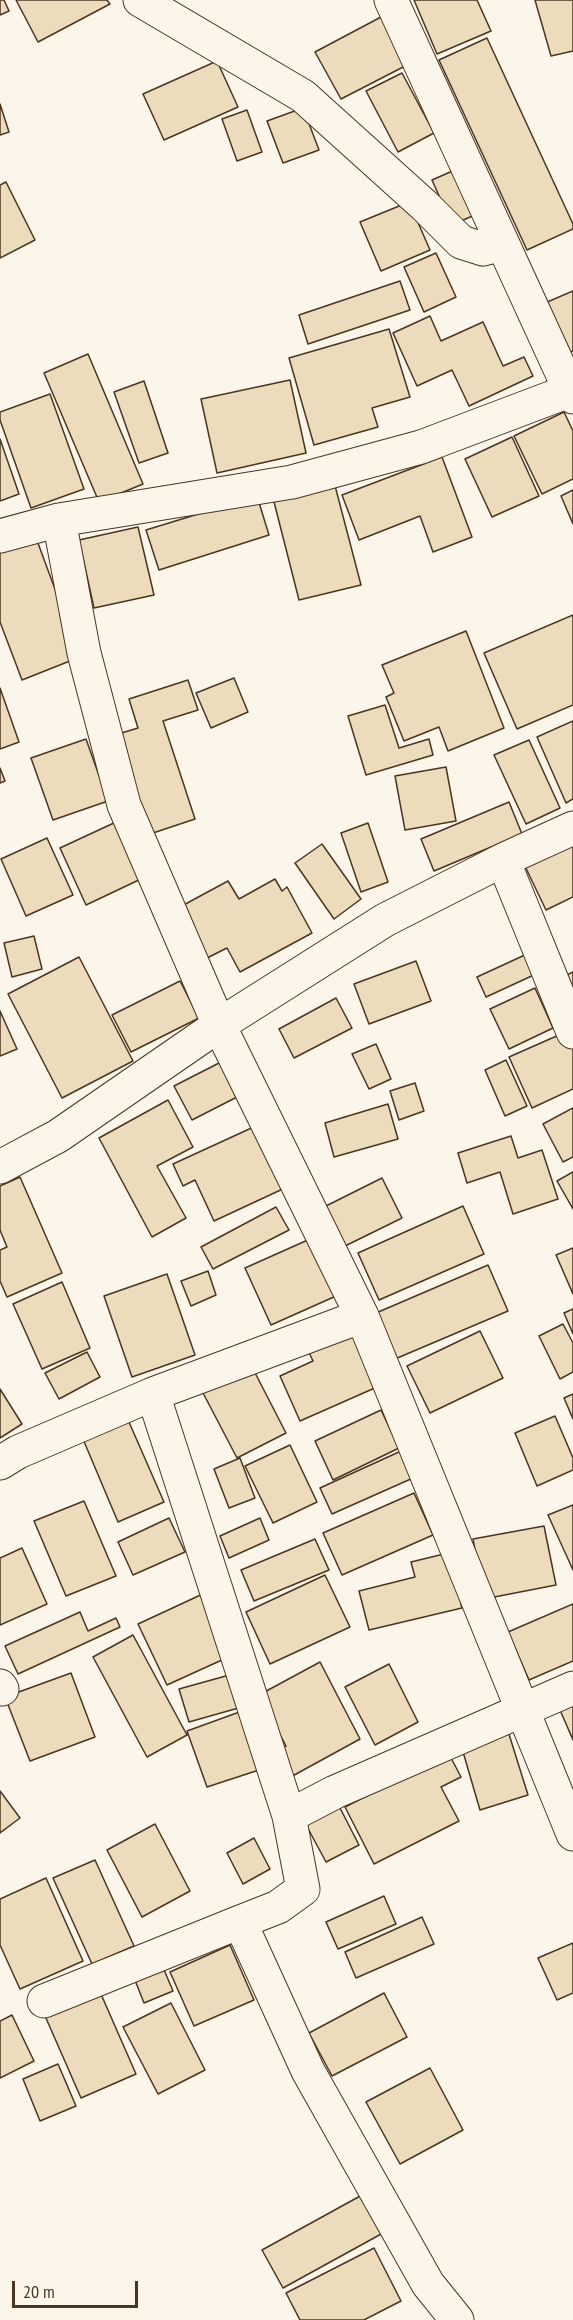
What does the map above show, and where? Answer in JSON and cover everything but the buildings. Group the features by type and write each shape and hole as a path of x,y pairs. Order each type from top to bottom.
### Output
{"street":[{"path":"140,0 303,96 462,242 483,249 501,244"},
{"path":"0,536 59,520 292,482 421,447 571,394 391,0"},
{"path":"59,520 84,653 124,805 219,1025 362,1316 573,1834"},
{"path":"0,1167 58,1136 219,1025 385,920 503,860 573,828"},
{"path":"503,860 573,1032"},
{"path":"0,1463 18,1452 153,1394 362,1316"},
{"path":"44,2001 278,1907 303,1889 288,1816 153,1394"},
{"path":"288,1816 335,1792 573,1688"},
{"path":"240,1922 308,2071 428,2284 457,2320"}]}
